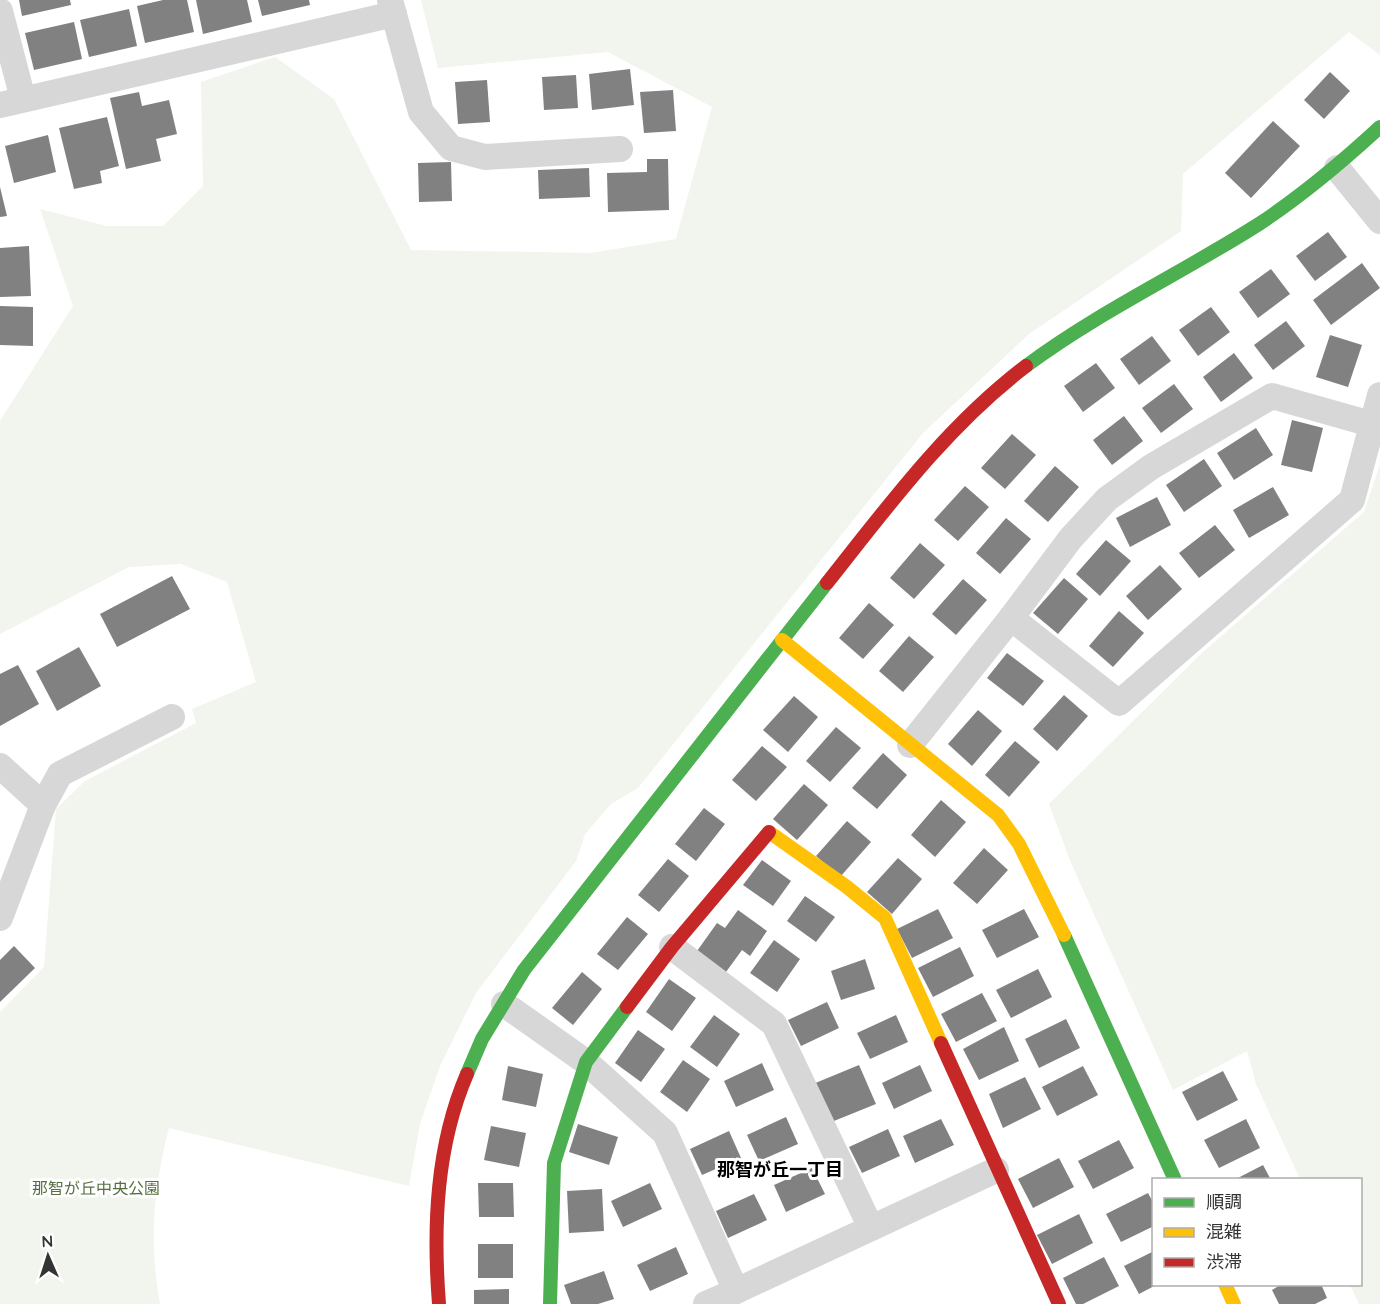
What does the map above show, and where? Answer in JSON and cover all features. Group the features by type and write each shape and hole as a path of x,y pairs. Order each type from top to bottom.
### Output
{"street":[{"path":"0,11 11,102 392,7 421,112 451,148 486,157 620,149"},
{"path":"439,1304 434,1257 436,1205 449,1125 477,1049 524,970 910,478 962,421 1024,367 1118,303 1238,236 1337,168 1380,127"},
{"path":"1337,168 1380,221"},
{"path":"1011,618 1119,703 1352,500 1380,395"},
{"path":"910,745 1071,538 1107,499 1151,467 1272,396 1371,424"},
{"path":"782,640 998,815 1019,844 1055,914 1175,1178"},
{"path":"0,918 43,805 60,774 172,717"},
{"path":"0,766 43,805"},
{"path":"550,1304 554,1163 586,1062 672,947 766,831 885,918 996,1170 1059,1304"},
{"path":"672,947 774,1024 871,1228"},
{"path":"504,1004 586,1062 665,1133 736,1291"},
{"path":"706,1304 996,1170"},
{"path":"1226,1286 1234,1304"}],"green space":[{"name":"那智が丘中央公園","path":"421,0 1380,0 1380,55 1349,32 1183,174 1181,231 1029,334 923,433 638,788 611,804 585,834 576,861 476,993 440,1066 420,1124 409,1186 169,1128 159,1173 154,1216 155,1259 160,1304 0,1304 0,1012 44,967 56,809 85,781 196,723 192,709 256,682 227,582 181,564 129,567 0,634 0,421 73,306 40,209 106,226 163,226 203,186 201,82 275,57 334,99 411,250 591,253 676,239 712,107 608,52 438,68"},
{"path":"1380,464 1380,1304 1359,1304 1350,1286 1362,1286 1362,1178 1300,1178 1256,1084 1247,1051 1173,1090 1071,863 1049,804 1203,652 1364,512"}],"building":[{"path":"19,0 70,0 71,5 22,16"},
{"path":"163,0 187,0 194,32 145,43 137,6"},
{"path":"196,0 247,0 252,22 203,34"},
{"path":"258,0 309,0 310,5 262,16"},
{"path":"129,9 137,46 89,57 80,20"},
{"path":"74,22 82,59 34,70 25,33"},
{"path":"630,69 634,105 592,110 589,74"},
{"path":"1330,72 1350,91 1324,119 1304,100"},
{"path":"576,75 578,108 544,110 542,77"},
{"path":"487,80 490,122 458,124 455,82"},
{"path":"673,90 676,131 644,133 640,92"},
{"path":"139,92 142,106 169,100 177,134 156,139 161,161 126,169 110,98"},
{"path":"107,117 119,166 100,171 102,183 74,189 59,128"},
{"path":"1273,121 1300,146 1251,198 1225,173"},
{"path":"48,135 56,172 14,183 5,146"},
{"path":"647,159 668,159 669,210 608,212 607,173 647,172"},
{"path":"451,162 452,201 419,202 418,163"},
{"path":"589,168 590,197 539,199 538,170"},
{"path":"0,187 7,216 0,217"},
{"path":"1328,232 1347,257 1315,281 1296,256"},
{"path":"29,246 31,296 0,297 0,248"},
{"path":"1362,263 1380,288 1331,325 1313,300"},
{"path":"1271,269 1290,294 1258,318 1239,292"},
{"path":"0,306 33,307 33,346 0,345"},
{"path":"1211,307 1230,332 1198,356 1179,330"},
{"path":"1286,321 1305,346 1273,370 1254,345"},
{"path":"1330,335 1362,345 1348,387 1316,377"},
{"path":"1152,336 1171,361 1139,385 1120,359"},
{"path":"1234,353 1253,378 1221,402 1203,377"},
{"path":"1096,363 1115,388 1083,412 1064,386"},
{"path":"1174,384 1193,409 1161,433 1142,408"},
{"path":"1124,416 1143,441 1112,465 1093,440"},
{"path":"1292,420 1323,428 1312,472 1281,465"},
{"path":"1256,428 1273,455 1234,480 1217,453"},
{"path":"1012,434 1036,455 1005,489 981,468"},
{"path":"1204,459 1222,486 1184,512 1166,485"},
{"path":"1055,466 1079,487 1048,522 1024,501"},
{"path":"965,486 989,507 958,541 934,520"},
{"path":"1273,487 1289,515 1249,538 1233,510"},
{"path":"1157,497 1171,525 1130,547 1116,518"},
{"path":"1006,518 1031,539 1000,574 976,553"},
{"path":"1215,525 1235,550 1199,578 1179,553"},
{"path":"1106,540 1131,561 1100,596 1076,574"},
{"path":"920,543 945,565 914,599 890,578"},
{"path":"1160,565 1182,589 1148,620 1126,596"},
{"path":"172,576 190,609 117,647 100,614"},
{"path":"1064,578 1088,599 1058,634 1033,613"},
{"path":"963,579 987,600 956,635 932,614"},
{"path":"869,603 894,625 863,659 839,638"},
{"path":"1119,611 1144,633 1113,667 1089,646"},
{"path":"909,636 934,657 903,692 879,671"},
{"path":"79,647 101,686 57,711 36,671"},
{"path":"1007,653 1044,681 1023,706 987,678"},
{"path":"18,665 39,704 0,726 0,674"},
{"path":"1064,695 1088,716 1057,751 1033,729"},
{"path":"794,696 818,717 788,752 763,730"},
{"path":"978,710 1002,731 972,766 948,744"},
{"path":"836,727 861,748 830,782 806,761"},
{"path":"1015,741 1040,762 1009,797 985,775"},
{"path":"762,746 787,767 756,801 732,780"},
{"path":"883,753 907,775 877,809 852,788"},
{"path":"804,784 828,805 797,840 773,819"},
{"path":"941,800 966,822 935,857 911,835"},
{"path":"704,808 725,824 696,861 675,844"},
{"path":"847,821 871,842 840,877 816,856"},
{"path":"984,848 1008,870 977,904 953,883"},
{"path":"898,858 922,879 892,914 867,892"},
{"path":"668,859 689,876 659,912 638,895"},
{"path":"762,860 791,881 773,906 743,885"},
{"path":"805,896 835,917 816,942 787,921"},
{"path":"938,909 953,938 912,958 897,929"},
{"path":"1024,909 1039,937 997,958 982,930"},
{"path":"738,910 767,931 750,956 742,950 726,972 697,951 717,923 725,928"},
{"path":"627,917 648,934 618,970 597,954"},
{"path":"774,940 800,959 777,992 750,973"},
{"path":"14,946 35,968 0,1002 0,960"},
{"path":"960,947 974,976 933,997 918,968"},
{"path":"865,959 875,989 841,1000 831,971"},
{"path":"1038,969 1052,997 1011,1018 996,990"},
{"path":"582,972 602,989 573,1025 552,1008"},
{"path":"669,979 696,998 672,1031 646,1012"},
{"path":"982,993 997,1021 956,1042 941,1014"},
{"path":"827,1002 839,1028 801,1046 788,1020"},
{"path":"714,1015 740,1034 717,1067 690,1047"},
{"path":"896,1015 908,1042 870,1059 857,1033"},
{"path":"1066,1019 1080,1048 1039,1068 1025,1039"},
{"path":"1004,1027 1019,1061 979,1080 963,1049"},
{"path":"638,1030 665,1049 641,1082 615,1063"},
{"path":"683,1060 710,1079 687,1112 660,1092"},
{"path":"762,1063 774,1090 736,1107 724,1081"},
{"path":"859,1065 876,1104 829,1123 813,1084"},
{"path":"920,1065 932,1091 894,1109 882,1083"},
{"path":"508,1066 543,1074 536,1107 502,1100"},
{"path":"1083,1066 1098,1095 1057,1116 1042,1087"},
{"path":"1223,1071 1238,1100 1197,1121 1182,1092"},
{"path":"1025,1077 1041,1109 1003,1128 989,1094"},
{"path":"786,1117 798,1144 759,1161 747,1135"},
{"path":"941,1119 954,1145 915,1163 903,1136"},
{"path":"1246,1119 1260,1148 1219,1168 1204,1140"},
{"path":"578,1124 618,1137 609,1165 569,1152"},
{"path":"491,1126 526,1133 519,1167 484,1160"},
{"path":"888,1129 900,1156 862,1173 849,1147"},
{"path":"729,1131 741,1158 702,1175 690,1149"},
{"path":"1119,1140 1134,1168 1093,1189 1078,1161"},
{"path":"1059,1158 1074,1187 1033,1208 1018,1179"},
{"path":"1263,1165 1270,1178 1238,1178"},
{"path":"812,1168 825,1194 786,1212 774,1185"},
{"path":"478,1183 513,1183 514,1217 479,1217"},
{"path":"650,1183 662,1209 623,1227 611,1201"},
{"path":"602,1189 604,1231 569,1233 567,1191"},
{"path":"1148,1193 1152,1200 1152,1227 1121,1242 1106,1214"},
{"path":"754,1194 767,1220 728,1238 716,1211"},
{"path":"1079,1214 1093,1243 1052,1264 1037,1235"},
{"path":"478,1244 513,1244 513,1278 478,1278"},
{"path":"676,1247 688,1274 650,1291 637,1265"},
{"path":"1152,1252 1152,1286 1154,1286 1139,1294 1124,1266"},
{"path":"1104,1257 1119,1286 1083,1304 1076,1304 1063,1278"},
{"path":"604,1271 614,1299 598,1304 571,1304 564,1285"},
{"path":"1279,1286 1322,1286 1327,1298 1315,1304 1279,1304 1272,1290"},
{"path":"509,1289 509,1304 474,1304 474,1290"}],"traffic: fast":[{"path":"1026,366 1112,310 1259,224 1322,178 1380,127"},
{"path":"467,1074 482,1039 524,970 827,583"},
{"path":"1064,935 1174,1178"},
{"path":"550,1304 554,1163 586,1062 627,1007"}],"traffic: slow":[{"path":"782,640 998,815 1019,844 1064,935"},
{"path":"769,832 847,887 885,918 941,1043"},
{"path":"1226,1286 1234,1304"}],"traffic: jam":[{"path":"827,583 896,496 944,441 997,389 1026,366"},
{"path":"627,1007 672,947 769,832"},
{"path":"941,1043 1059,1304"},
{"path":"439,1304 436,1246 439,1187 449,1129 467,1074"}],"district":[{"name":"那智が丘一丁目","path":"780,1169"}]}
